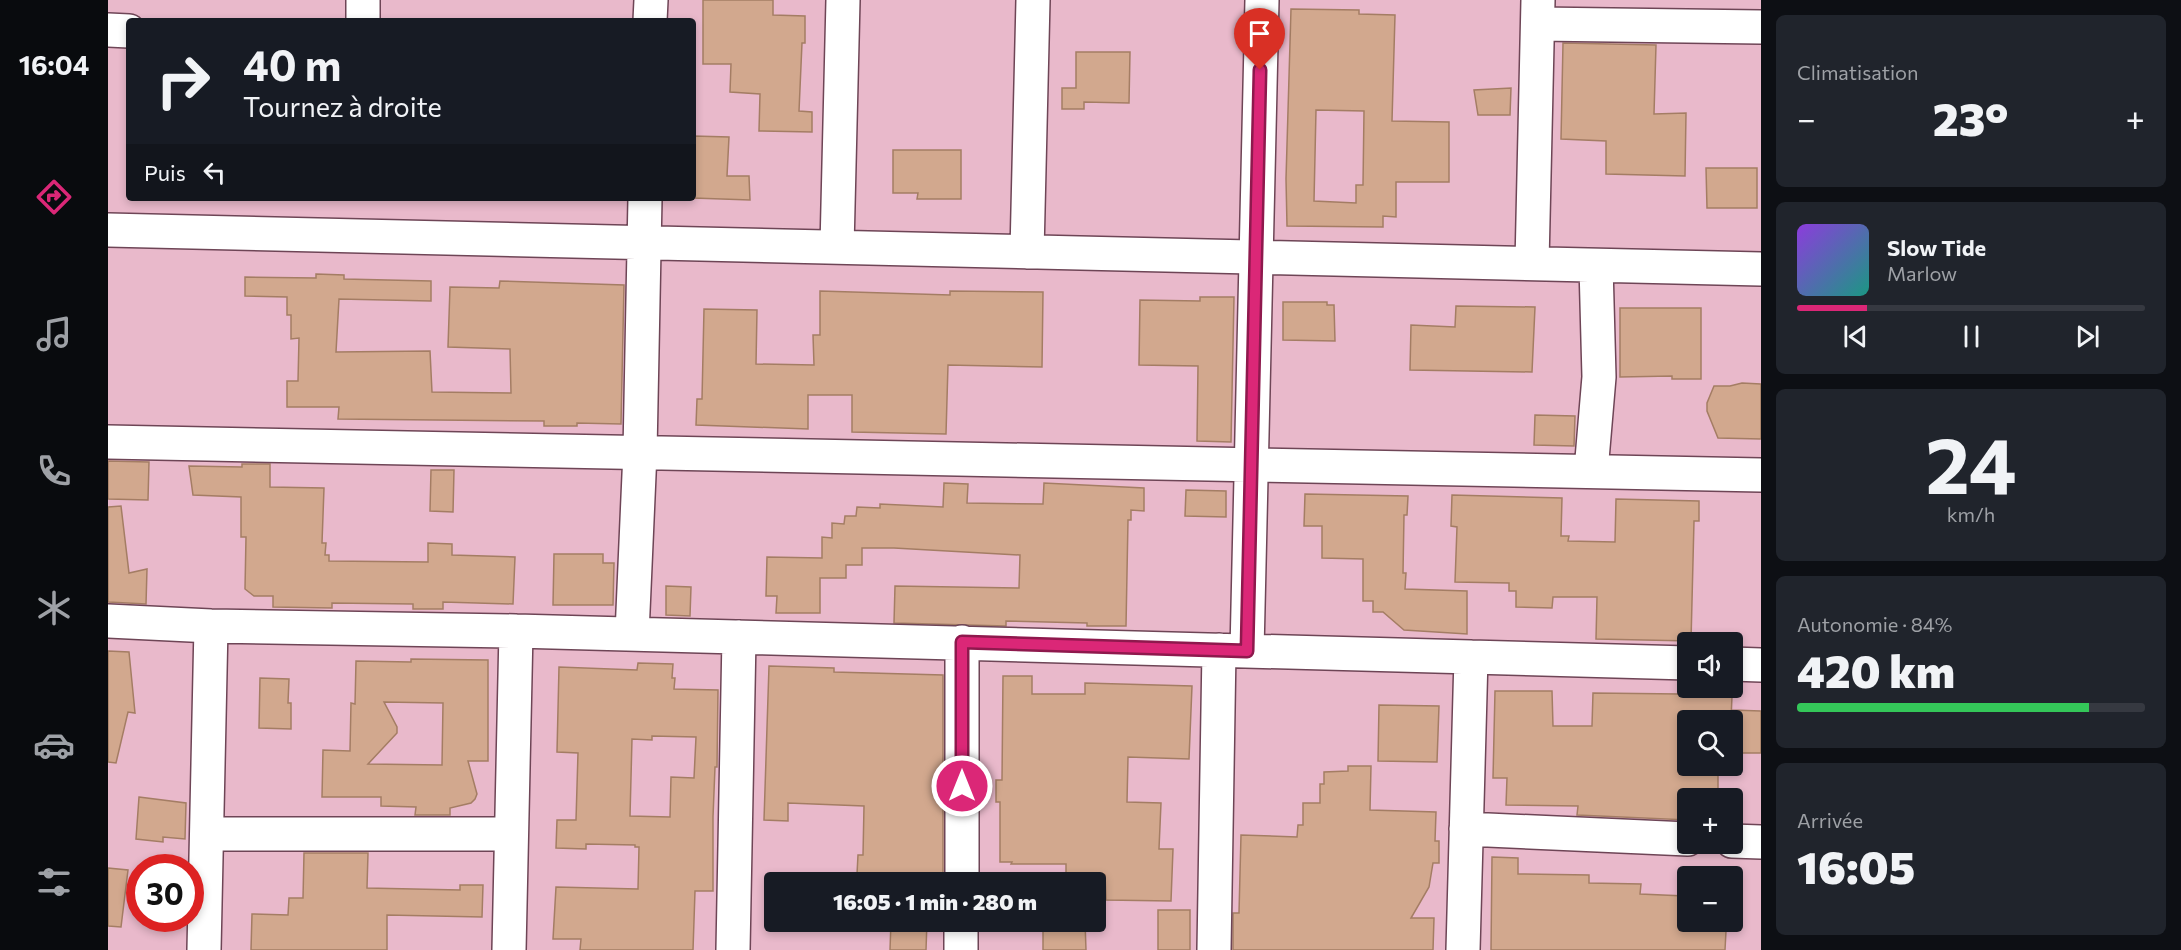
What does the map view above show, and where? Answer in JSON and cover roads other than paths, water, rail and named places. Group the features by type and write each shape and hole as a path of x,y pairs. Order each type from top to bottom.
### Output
{"street":[{"path":"363,0 363,18"},
{"path":"650,18 651,0"},
{"path":"837,247 843,0"},
{"path":"1027,252 1033,0"},
{"path":"1214,950 1233,650 1251,464 1262,0"},
{"path":"1532,263 1538,12 1761,27"},
{"path":"108,30 126,31"},
{"path":"632,634 640,452 645,201"},
{"path":"108,230 1761,269"},
{"path":"1591,471 1599,377 1596,266"},
{"path":"108,442 1761,475"},
{"path":"108,621 211,626 962,642 1677,663"},
{"path":"204,950 211,626"},
{"path":"509,950 516,631"},
{"path":"733,950 739,637"},
{"path":"962,642 962,872"},
{"path":"1463,950 1471,657"},
{"path":"1743,664 1761,665"},
{"path":"1466,829 1677,839"},
{"path":"207,834 511,834"},
{"path":"1743,841 1761,842"},
{"path":"961,932 961,950"}]}
